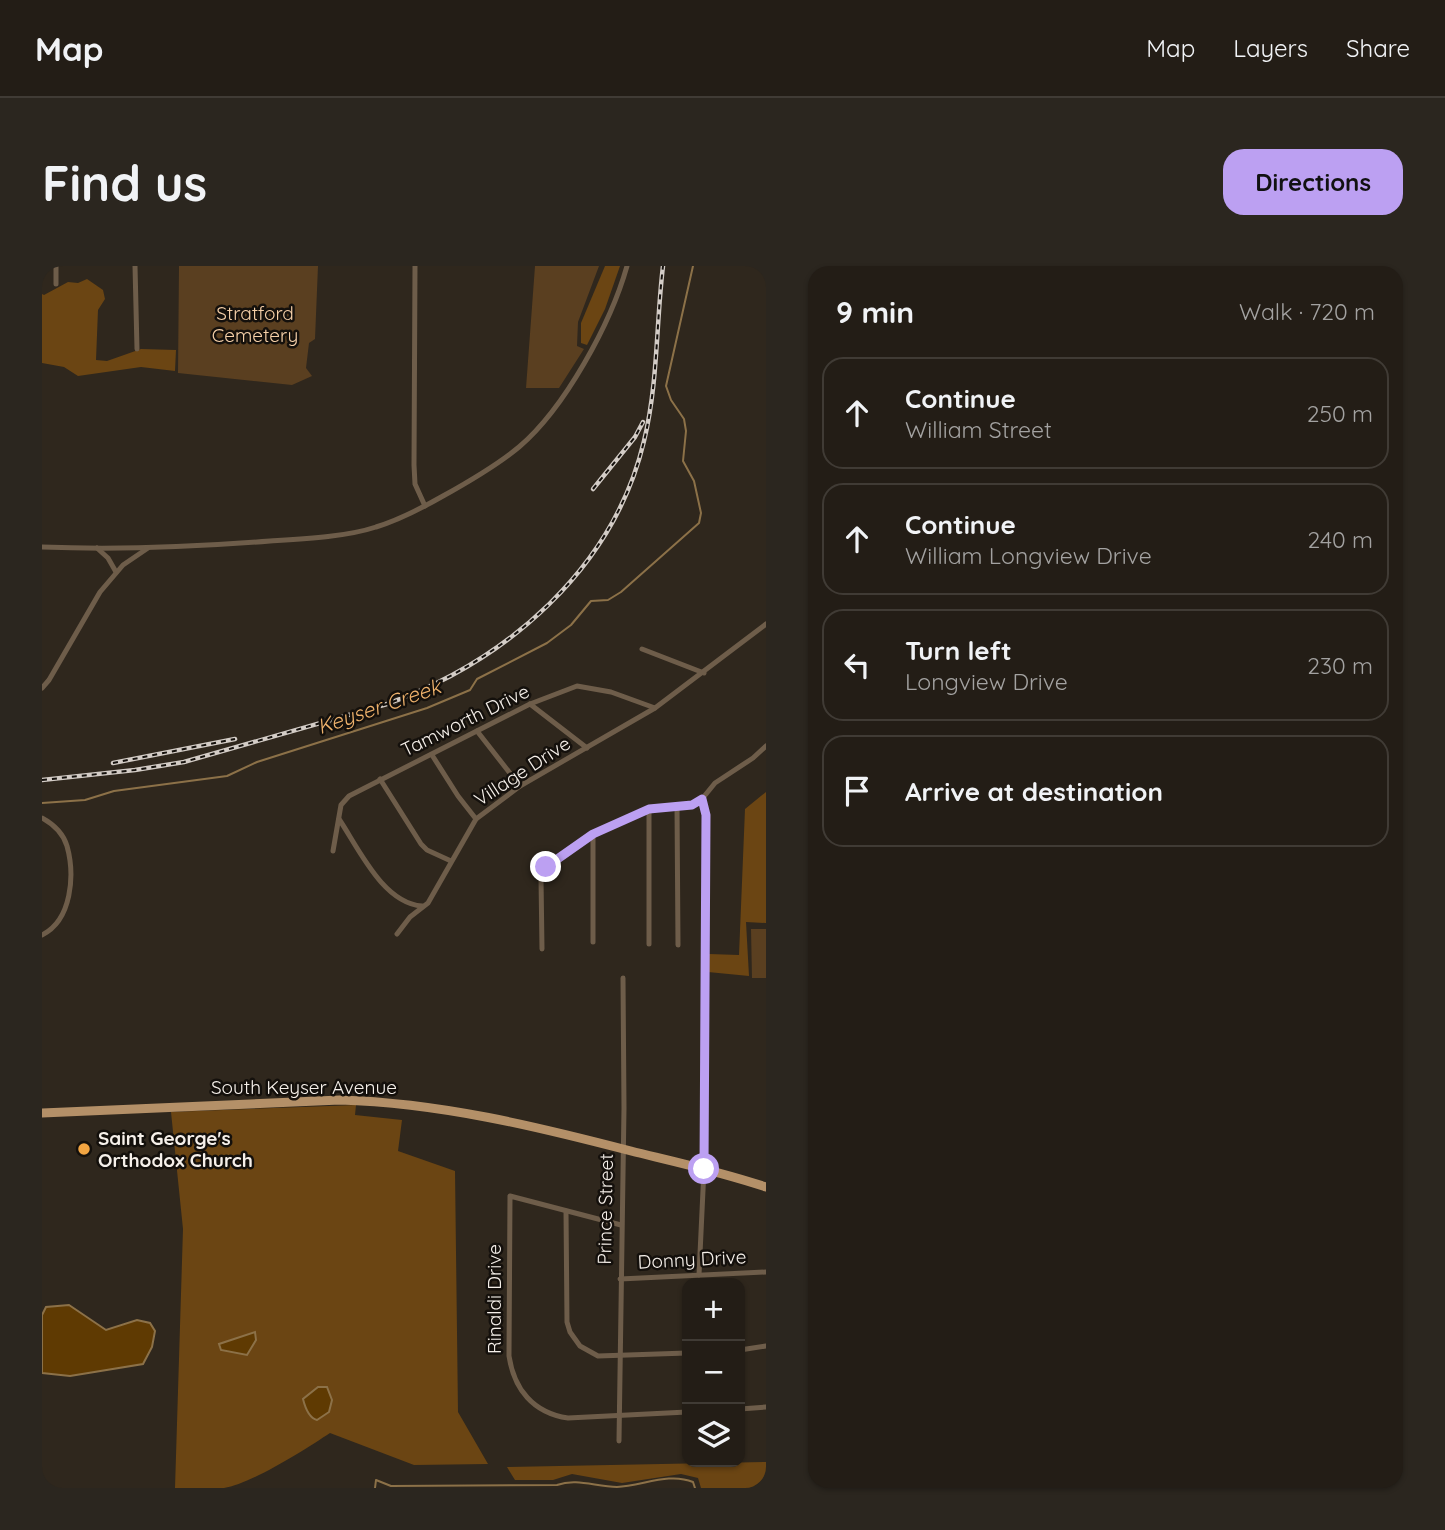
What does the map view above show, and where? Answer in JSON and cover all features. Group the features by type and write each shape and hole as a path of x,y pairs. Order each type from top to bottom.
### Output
{"main road":[{"name":"South Keyser Avenue","path":"42,1113 382,1101 476,1114 622,1148 766,1187"}],"street":[{"path":"55,266 57,284"},
{"path":"135,266 137,349"},
{"path":"415,266 414,465 415,484 425,506"},
{"path":"42,547 186,548 303,539 375,528 425,506 476,478 521,445 553,410 592,352 610,314 627,266"},
{"path":"96,548 108,558 117,572"},
{"path":"42,688 100,592 123,565 148,548"},
{"name":"Village Drive","path":"397,934 422,906 428,903 476,819 520,786 655,708 766,624"},
{"path":"642,649 704,673"},
{"name":"Tamworth Drive","path":"333,851 341,805 349,796 530,704 577,686 611,692 655,708"},
{"path":"530,704 587,748"},
{"path":"477,731 520,786"},
{"path":"542,949 541,878 546,867 593,834 649,809 692,805 702,799 715,783 766,746"},
{"path":"432,755 476,819"},
{"path":"380,779 426,850 451,861"},
{"path":"696,1278 704,1169 706,815 702,799"},
{"path":"677,806 678,945"},
{"path":"649,809 649,944"},
{"path":"42,818 53,824 67,847 68,903 64,915 42,935"},
{"path":"340,819 389,892 408,905 422,906"},
{"path":"593,834 593,942"},
{"name":"Prince Street","path":"619,1441 623,978"},
{"name":"Rinaldi Drive","path":"566,1211 510,1196 509,1356 515,1381 533,1404 555,1416 568,1418 682,1412"},
{"path":"621,1225 566,1211 567,1322 570,1332 580,1346 598,1356 682,1353"},
{"name":"Donny Drive","path":"620,1279 766,1272"},
{"path":"745,1349 766,1346"},
{"path":"745,1409 766,1407"}],"green space":[{"name":"Stratford Cemetery","path":"179,266 318,266 315,339 309,343 306,368 312,376 292,385 178,373"},
{"path":"535,266 599,266 578,322 577,346 584,349 559,388 526,388"},
{"path":"751,929 766,929 766,978 752,978"}],"shaded area":[{"path":"605,266 620,266 605,309 587,345 581,343 581,323"},
{"path":"87,279 103,290 105,299 98,310 96,360 107,361 141,349 176,350 175,371 141,367 78,376 64,367 42,363 42,294 68,282 78,283"},
{"path":"766,792 766,923 746,922 749,976 708,972 709,954 739,955 745,809"},
{"path":"356,1105 355,1115 402,1120 398,1151 455,1171 458,1412 488,1464 414,1465 330,1433 278,1465 235,1485 224,1488 175,1488 183,1229 171,1112"},
{"path":"69,1305 106,1330 137,1320 150,1323 155,1331 152,1347 143,1364 70,1376 42,1373 42,1315 46,1307"},
{"path":"255,1332 256,1340 247,1355 221,1350 219,1344"},
{"path":"318,1387 327,1387 332,1400 329,1412 317,1420 306,1409 303,1399"},
{"path":"745,1462 766,1462 766,1488 701,1488 698,1478 681,1474 622,1483 572,1474 553,1480 515,1480 507,1467 682,1464 682,1467 745,1467"}],"waterway":[{"name":"Keyser Creek","path":"42,803 85,800 114,791 227,776 257,762 427,708 470,690 477,679 547,643 571,625 591,601 608,600 621,592 699,523 701,513 694,481 683,461 686,431 684,419 671,400 666,386 693,266"},
{"path":"375,1488 376,1480 391,1486 557,1485 572,1482 617,1487 675,1478 693,1482 695,1488"}],"railway":[{"path":"42,780 184,762 387,704 431,686 474,663 513,635 549,604 581,569 608,530 629,487 649,419 663,266"},
{"path":"593,489 635,437 643,422"},
{"path":"113,763 235,739"}],"place":[{"name":"Saint George's Orthodox Church","path":"84,1149"}],"route":[{"path":"546,867 593,834 649,809 692,805 702,799 706,815 704,1169"}]}
